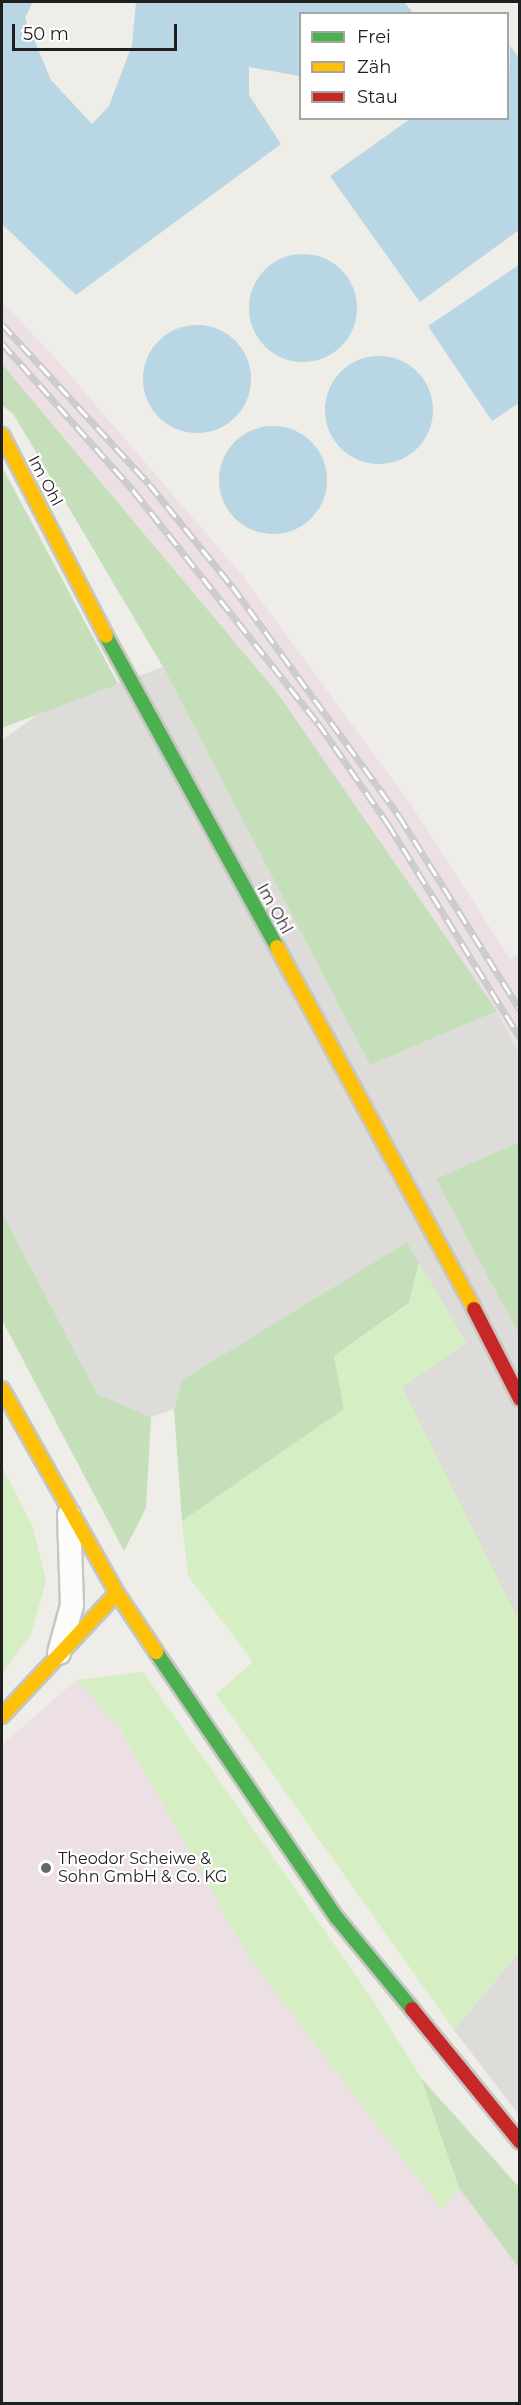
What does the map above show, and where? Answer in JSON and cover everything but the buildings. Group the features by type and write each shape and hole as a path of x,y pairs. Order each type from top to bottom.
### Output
{"street":[{"name":"Im Ohl","path":"2,435 112,646 428,1220 519,1399"},
{"path":"2,1389 117,1593 337,1918 519,2142"},
{"path":"59,1653 72,1605 69,1507"},
{"path":"2,1716 117,1593"}],"shaded area":[{"path":"2,302 57,360 243,576 412,806 510,959 519,954 519,1054 497,1011 279,695 2,364"},
{"path":"163,667 370,1065 497,1011 519,1054 519,1142 437,1179 519,1335 519,1623 402,1387 466,1343 407,1242 182,1380 174,1409 151,1417 97,1394 2,1212 2,740 43,711"},
{"path":"76,1680 119,1726 249,1958 441,2209 459,2188 519,2267 519,2403 2,2403 2,1745"},
{"path":"519,1952 519,2115 454,2030"}],"green space":[{"path":"2,364 279,695 497,1011 370,1065 163,667 14,415 2,405"},
{"path":"2,467 118,684 2,728"},
{"path":"519,1142 519,1335 436,1179"},
{"path":"2,1212 97,1394 151,1417 146,1508 124,1551 2,1320"},
{"path":"407,1242 419,1262 409,1303 334,1356 344,1409 182,1521 174,1409 182,1380"},
{"path":"419,1262 466,1343 402,1387 520,1623 519,1952 454,2030 216,1694 253,1662 188,1576 182,1521 344,1409 334,1356 409,1304"},
{"path":"2,1466 33,1528 46,1581 31,1634 2,1674"},
{"path":"143,1672 371,1997 421,2078 459,2188 442,2210 249,1958 119,1726 76,1680"},
{"path":"421,2078 519,2187 519,2268 459,2188"}],"water":[{"path":"2,2 33,2 25,18 51,80 92,124 109,106 132,45 136,2 404,2 412,12 299,12 299,76 249,67 249,95 281,144 76,295 2,224"},
{"path":"510,46 520,59 519,230 420,302 330,176 409,120 509,120"},
{"path":"303,254 324,258 341,270 353,287 357,308 353,329 341,346 324,358 303,362 282,358 265,346 253,329 249,308 253,287 265,270 282,258"},
{"path":"519,265 519,403 492,421 428,326"},
{"path":"197,325 218,329 235,341 247,358 251,379 247,400 235,417 218,429 197,433 176,429 159,417 147,400 143,379 147,358 159,341 176,329"},
{"path":"379,356 400,360 417,372 429,389 433,410 429,431 417,448 400,460 379,464 358,460 341,448 329,431 325,410 329,389 341,372 358,360"},
{"path":"273,426 294,430 311,442 323,459 327,480 323,501 311,518 294,530 273,534 252,530 235,518 223,501 219,480 223,459 235,442 252,430"}],"railway":[{"path":"2,324 149,484 232,586 399,816 520,1010"},
{"path":"2,343 133,490 318,723 388,824 520,1038"}],"traffic: fast":[{"path":"106,636 277,947"},
{"path":"156,1652 337,1918 412,2009"}],"traffic: slow":[{"path":"2,435 106,636"},
{"path":"277,947 474,1309"},
{"path":"2,1389 117,1593 156,1652"},
{"path":"2,1716 117,1593"}],"traffic: jam":[{"path":"474,1309 520,1399"},
{"path":"412,2009 520,2142"}],"place":[{"name":"Theodor Scheiwe & Sohn GmbH & Co. KG","path":"46,1868"}]}
